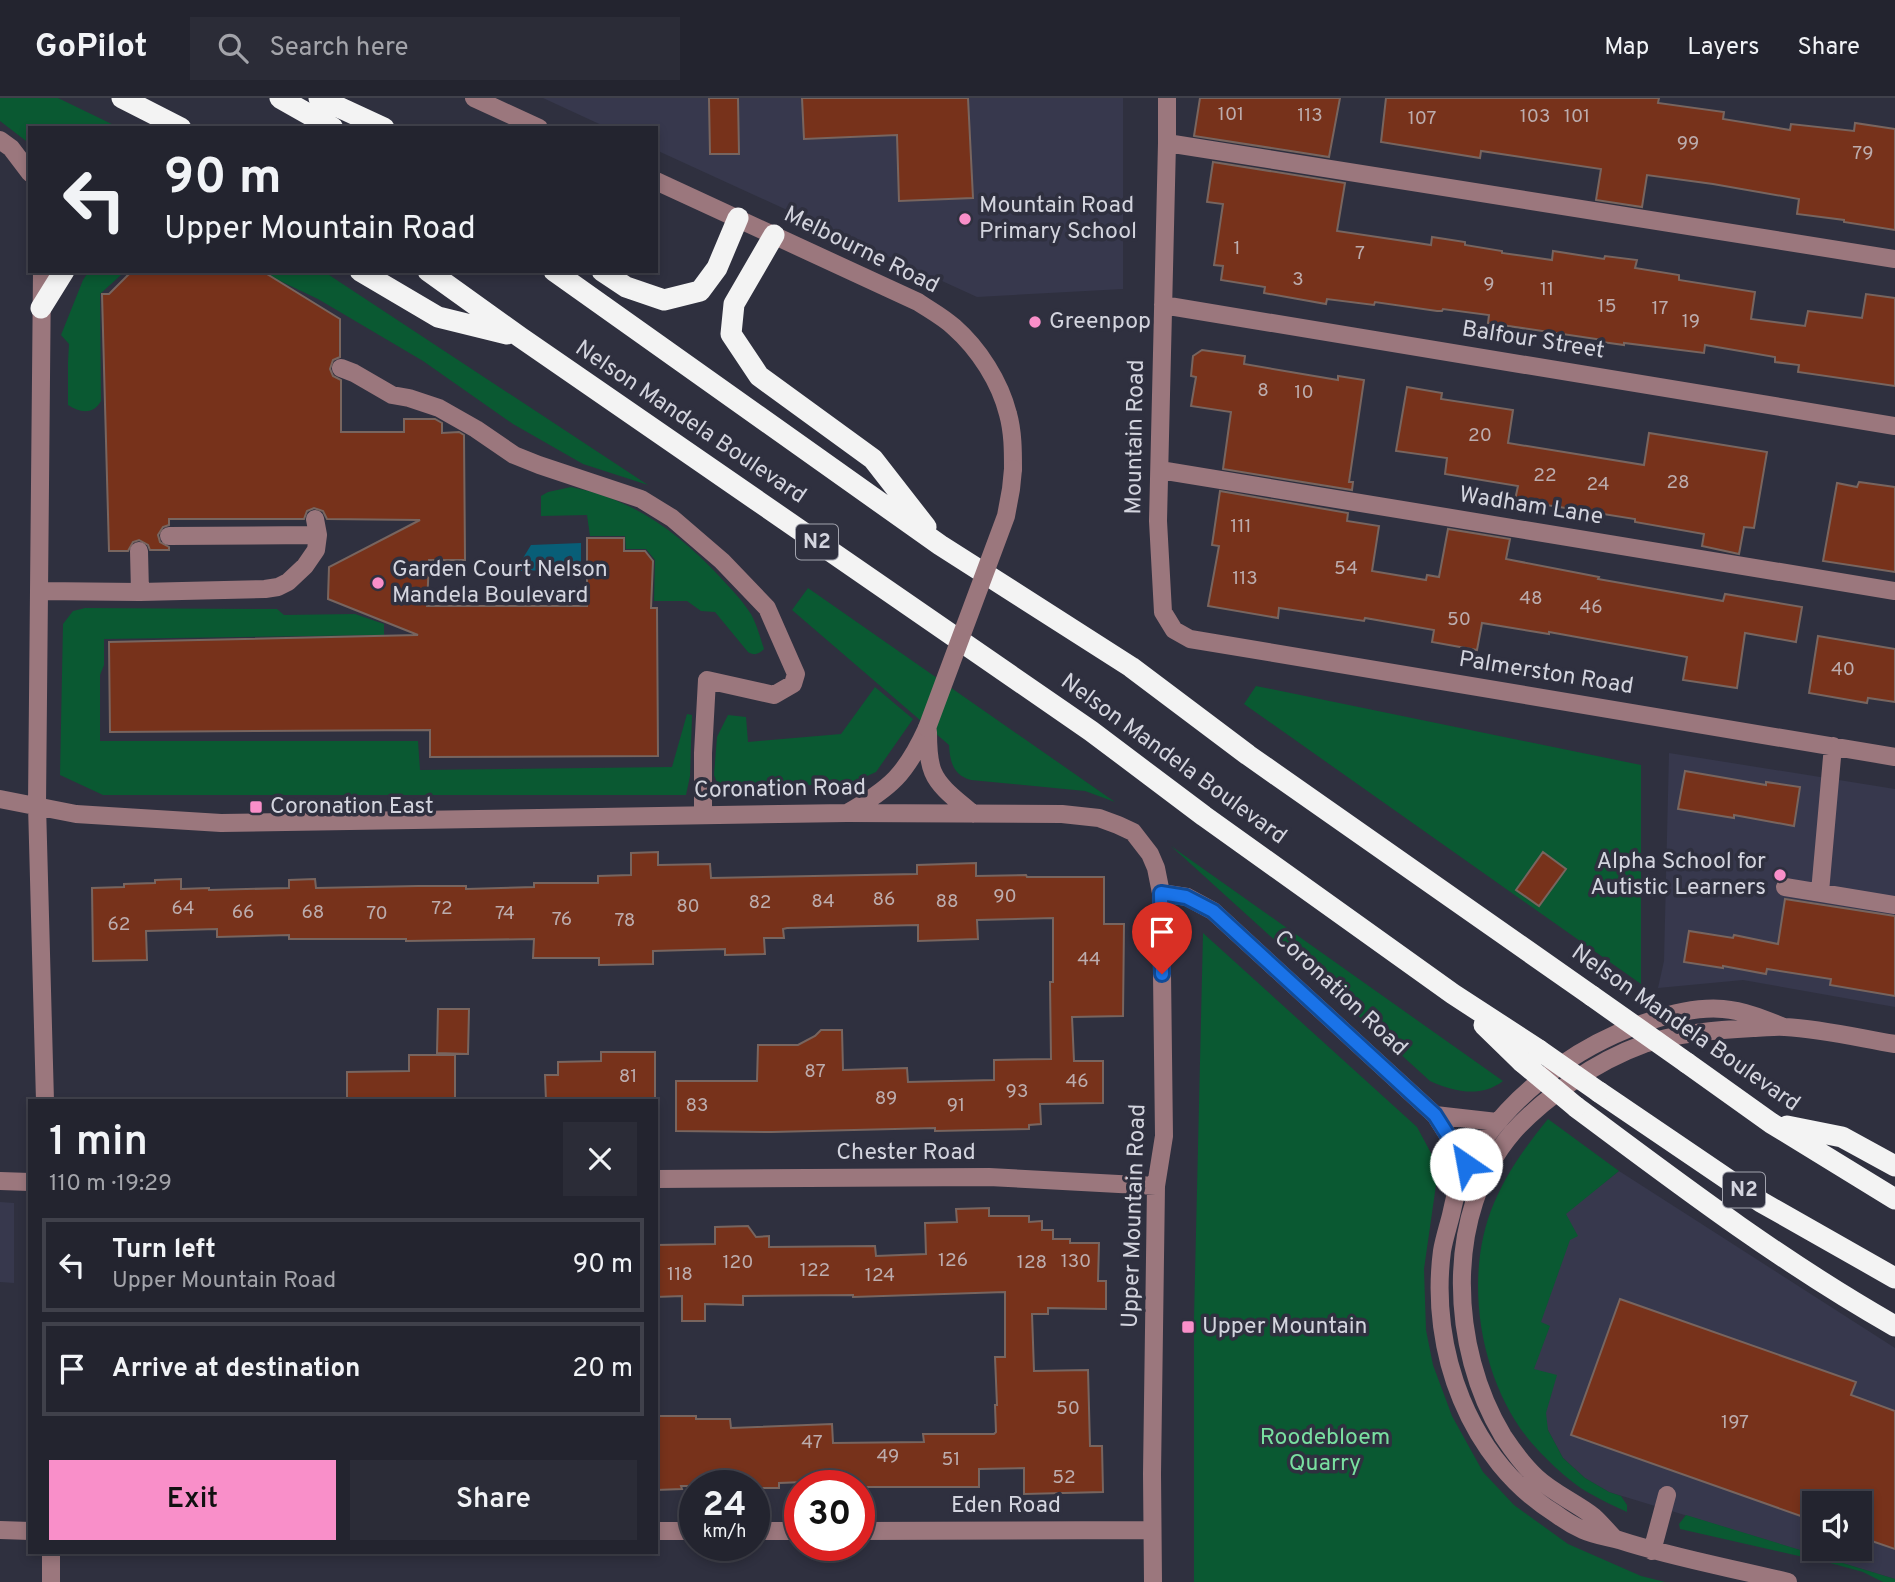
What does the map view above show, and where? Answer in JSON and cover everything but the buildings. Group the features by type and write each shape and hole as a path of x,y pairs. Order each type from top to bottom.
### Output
{"highway":[{"path":"122,98 177,126"},
{"path":"280,98 329,126"},
{"path":"319,98 380,126"},
{"path":"605,273 626,287 664,300 700,292 718,268 738,218"},
{"path":"775,235 734,304 731,334 759,376 873,459 940,545"},
{"path":"41,308 63,273"},
{"path":"362,273 438,317 520,337"},
{"name":"Nelson Mandela Boulevard","path":"431,273 1091,731 1204,816 1453,994 1530,1056"},
{"name":"Nelson Mandela Boulevard","path":"557,273 940,545 1131,667 1248,755 1771,1123 1895,1199"},
{"path":"1530,1056 1576,1107 1726,1219 1853,1302 1895,1326"},
{"name":"N2","path":"1530,1056 1599,1092 1761,1202 1895,1278"},
{"path":"1771,1123 1842,1137 1895,1166"}],"street":[{"path":"474,98 535,126"},
{"name":"Mountain Road","path":"1167,98 1158,521 1163,612 1174,630 1190,639"},
{"path":"0,140 11,148 28,170"},
{"path":"1167,143 1895,259"},
{"name":"Melbourne Road","path":"658,182 918,302 954,327 978,351 994,379 1008,413 1013,442 1013,469 1006,516 927,729 916,753 900,776 876,796 847,813"},
{"path":"42,273 37,805 45,1099"},
{"name":"Balfour Street","path":"1163,305 1895,426"},
{"path":"341,368 392,395 439,408 514,455 641,499 672,518 722,561 766,608 796,674 793,684 774,695 707,680 702,752 703,815"},
{"name":"Wadham Lane","path":"1160,470 1895,591"},
{"path":"39,591 265,589 288,582 305,566 316,550 316,527 169,536"},
{"path":"139,551 140,592"},
{"name":"Palmerston Road","path":"1190,639 1895,757"},
{"name":"Melbourne Road","path":"927,729 933,773 942,786 973,814"},
{"path":"1820,892 1833,746"},
{"name":"Coronation Road","path":"0,799 76,814 222,823 847,813 1062,814 1098,818 1133,832 1150,854 1161,893 1186,897 1213,911 1435,1115 1466,1164"},
{"path":"1785,887 1895,905"},
{"name":"Upper Mountain Road","path":"1153,1582 1156,1186 1164,1136 1161,893"},
{"path":"1784,1027 1740,1011 1720,1009 1671,1014 1624,1030 1585,1048 1550,1072 1497,1122 1466,1164 1459,1180 1443,1249 1440,1278 1447,1357 1458,1390 1481,1437 1515,1481 1553,1513 1583,1530 1652,1551 1788,1582"},
{"path":"1615,1539 1593,1517 1537,1478 1520,1460 1503,1436 1478,1384 1464,1324 1461,1271 1469,1222 1487,1173 1512,1133 1544,1101 1609,1060 1643,1044 1730,1029 1784,1027 1895,1044"},
{"path":"1435,1115 1497,1122"},
{"name":"Chester Road","path":"658,1179 989,1177 1156,1186"},
{"path":"0,1181 28,1182"},
{"path":"1652,1551 1667,1495"},
{"path":"0,1530 28,1531"},
{"name":"Eden Road","path":"875,1531 1152,1530"},
{"path":"658,1531 679,1531"},
{"path":"51,1554 51,1582"}],"shaded area":[{"name":"Mountain Road Primary School","path":"543,98 1123,98 1123,289 977,297 658,151 658,126 604,126"},
{"name":"Alpha School for Autistic Learners","path":"1669,753 1895,789 1895,1007 1743,980 1658,988 1664,961"},
{"path":"1619,1171 1895,1348 1895,1579 1836,1561 1872,1561 1872,1491 1802,1491 1802,1551 1609,1492 1585,1478 1563,1458 1548,1430 1525,1363 1562,1216"},
{"path":"0,1202 14,1203 14,1283 0,1282"}],"green space":[{"path":"0,98 58,98 116,126 28,126 28,142 0,121"},
{"path":"88,273 124,273 100,294 101,401 90,411 77,410 68,405 69,344 61,335"},
{"path":"263,273 326,273 648,485 583,464 513,424 423,361 318,299"},
{"path":"571,487 593,492 634,509 688,546 748,609 764,649 756,654 748,652 715,612 701,611 687,601 654,601 655,560 646,549 626,549 625,536 590,536 587,515 541,516 541,496"},
{"path":"808,588 1115,802 1085,791 971,780 960,775 952,762 949,745 792,610"},
{"path":"85,608 277,609 284,615 355,614 384,624 384,635 104,639 104,665 100,675 100,741 418,741 420,770 672,767 687,714 692,715 690,776 686,795 103,795 60,775 63,624 73,611"},
{"path":"1256,686 1641,765 1641,984 1244,704"},
{"path":"875,687 913,719 876,772 847,785 718,785 714,775 717,737 728,715 746,717 748,742 841,734"},
{"path":"1171,846 1503,1081 1486,1090 1467,1091 1430,1081"},
{"name":"Roodebloem Quarry","path":"1203,933 1417,1127 1431,1153 1437,1178 1424,1269 1426,1330 1433,1365 1452,1416 1483,1472 1514,1505 1568,1544 1641,1576 1665,1582 1194,1582 1194,1318"},
{"path":"1548,1119 1619,1171 1566,1214 1578,1236 1570,1240 1541,1322 1550,1326 1534,1369 1557,1375 1546,1413 1548,1430 1563,1458 1585,1478 1621,1496 1627,1505 1627,1512 1573,1482 1526,1436 1497,1384 1487,1354 1478,1292 1479,1261 1485,1231 1505,1181"},
{"path":"1686,1515 1802,1551 1802,1557 1680,1529 1679,1524"},
{"path":"1821,1561 1836,1561 1895,1579 1895,1582 1883,1582 1863,1572"}],"water":[{"path":"581,543 581,569 520,571 517,568 531,545"}],"place":[{"name":"Mountain Road Primary School","path":"965,219"},
{"name":"Greenpop","path":"1035,322"},
{"name":"Garden Court Nelson Mandela Boulevard","path":"378,583"},
{"name":"Coronation East","path":"256,807"},
{"name":"Alpha School for Autistic Learners","path":"1780,875"},
{"name":"Upper Mountain","path":"1188,1327"}],"route":[{"path":"1162,974 1161,893 1186,897 1213,911 1435,1115 1466,1164"}]}
